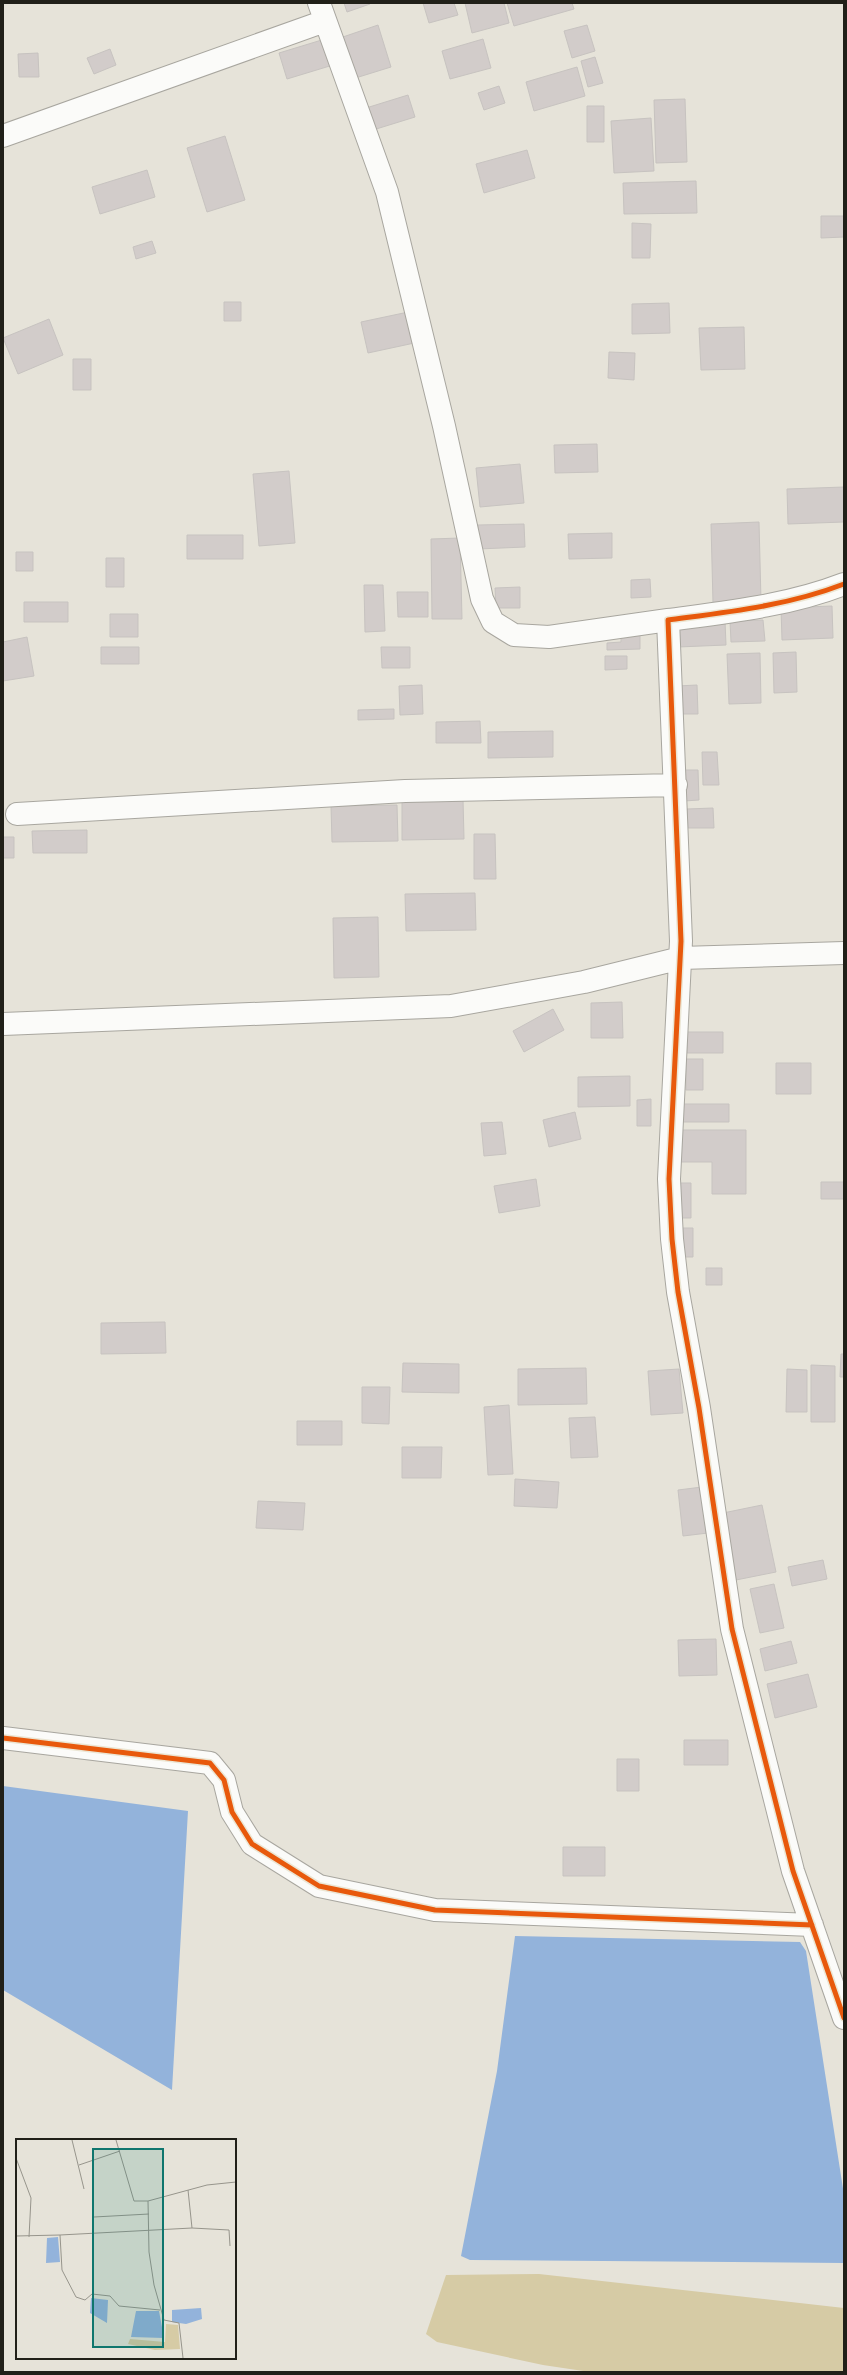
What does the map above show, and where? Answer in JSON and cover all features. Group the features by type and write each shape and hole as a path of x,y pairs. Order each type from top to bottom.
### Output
{"street":[{"path":"3,136 322,12 387,192 442,418 482,599 493,622 514,636 549,637 761,608 819,594 844,584"},
{"path":"668,620 676,785 681,958 669,1179 672,1239 678,1292 699,1408 732,1629 793,1871 844,2018"},
{"path":"17,814 405,791 676,785"},
{"path":"3,1024 451,1006 584,982 681,958 844,953"},
{"path":"3,1738 210,1763 224,1780 232,1812 252,1844 319,1886 435,1910 812,1925"}],"shaded area":[{"path":"539,2274 844,2308 844,2372 590,2372 543,2365 437,2342 426,2334 446,2275"}],"water":[{"path":"3,1786 188,1811 172,2090 3,1990"},
{"path":"515,1936 800,1942 806,1951 844,2195 844,2263 470,2260 461,2256 497,2071"}],"building":[{"path":"344,3 369,3 370,4 347,12"},
{"path":"423,3 454,3 458,15 429,23"},
{"path":"465,3 504,3 509,23 472,33"},
{"path":"507,3 572,3 574,9 514,26"},
{"path":"378,25 391,67 349,80 337,39"},
{"path":"587,25 595,51 572,58 564,31"},
{"path":"325,39 333,65 287,79 279,53"},
{"path":"483,39 491,68 450,79 442,51"},
{"path":"110,49 116,65 94,74 87,58"},
{"path":"38,53 39,77 19,77 18,54"},
{"path":"595,57 603,83 588,87 581,61"},
{"path":"577,67 585,96 534,111 526,82"},
{"path":"499,86 505,103 484,110 478,93"},
{"path":"408,95 415,117 373,130 366,108"},
{"path":"685,99 687,162 656,163 654,100"},
{"path":"587,106 604,106 604,142 587,142"},
{"path":"651,118 654,171 614,173 611,121"},
{"path":"225,136 245,200 207,212 187,148"},
{"path":"527,150 535,178 484,193 476,164"},
{"path":"147,170 155,197 100,214 92,187"},
{"path":"696,181 697,213 624,214 623,183"},
{"path":"821,216 844,216 844,237 821,238"},
{"path":"632,223 651,224 650,258 632,258"},
{"path":"152,241 156,253 136,259 133,247"},
{"path":"224,302 241,302 241,321 224,321"},
{"path":"669,303 670,333 632,334 632,304"},
{"path":"413,311 419,342 368,353 361,322"},
{"path":"49,319 63,355 18,374 3,338"},
{"path":"744,327 745,369 701,370 699,328"},
{"path":"609,352 635,353 634,380 608,378"},
{"path":"73,359 91,359 91,390 73,390"},
{"path":"597,444 598,472 555,473 554,445"},
{"path":"520,464 524,503 480,507 476,468"},
{"path":"289,471 295,543 259,546 253,474"},
{"path":"844,487 844,522 788,524 787,489"},
{"path":"759,522 761,601 713,603 711,524"},
{"path":"524,524 525,547 478,549 478,525"},
{"path":"612,533 612,558 569,559 568,534"},
{"path":"187,535 243,535 243,559 187,559"},
{"path":"460,538 462,619 432,619 431,539"},
{"path":"16,552 33,552 33,571 16,571"},
{"path":"106,558 124,558 124,587 106,587"},
{"path":"650,579 651,597 631,598 631,580"},
{"path":"364,585 383,585 385,631 365,632"},
{"path":"520,587 520,608 496,608 495,588"},
{"path":"397,592 428,592 428,617 398,617"},
{"path":"24,602 68,602 68,622 24,622"},
{"path":"832,606 833,638 782,640 781,608"},
{"path":"110,614 138,614 138,637 110,637"},
{"path":"763,620 765,641 731,642 730,621"},
{"path":"725,621 726,645 678,647 678,623"},
{"path":"621,630 640,630 640,649 607,650 607,643 621,642"},
{"path":"27,637 34,676 3,681 3,642"},
{"path":"101,647 139,647 139,664 101,664"},
{"path":"381,647 410,647 410,668 382,668"},
{"path":"796,652 797,692 774,693 773,653"},
{"path":"760,653 761,703 729,704 727,654"},
{"path":"605,656 627,656 627,669 605,670"},
{"path":"422,685 423,714 400,715 399,686"},
{"path":"697,685 698,714 678,714 677,686"},
{"path":"394,709 394,719 358,720 358,710"},
{"path":"480,721 481,743 436,743 436,722"},
{"path":"553,731 553,757 488,758 488,732"},
{"path":"702,752 717,752 719,785 703,785"},
{"path":"683,770 698,770 699,800 684,801"},
{"path":"463,799 464,839 402,840 402,800"},
{"path":"397,805 398,841 332,842 331,806"},
{"path":"713,808 714,828 688,828 687,809"},
{"path":"87,830 87,853 33,853 32,831"},
{"path":"474,834 495,834 496,879 474,879"},
{"path":"3,837 14,837 14,858 3,858"},
{"path":"475,893 476,930 406,931 405,894"},
{"path":"378,917 379,977 334,978 333,918"},
{"path":"622,1002 623,1038 591,1038 591,1003"},
{"path":"553,1009 564,1030 524,1052 513,1031"},
{"path":"687,1032 723,1032 723,1053 687,1053"},
{"path":"686,1059 703,1059 703,1090 686,1090"},
{"path":"776,1063 811,1063 811,1094 776,1094"},
{"path":"630,1076 630,1106 578,1107 578,1077"},
{"path":"651,1099 651,1126 637,1126 637,1100"},
{"path":"676,1104 729,1104 729,1122 676,1122"},
{"path":"575,1112 581,1139 549,1147 543,1120"},
{"path":"502,1122 506,1154 484,1156 481,1123"},
{"path":"678,1130 746,1130 746,1194 712,1194 712,1162 678,1162"},
{"path":"536,1179 540,1206 499,1213 494,1186"},
{"path":"821,1182 844,1182 844,1199 821,1199"},
{"path":"673,1183 691,1183 691,1218 673,1218"},
{"path":"681,1228 693,1228 693,1257 681,1257"},
{"path":"706,1268 722,1268 722,1285 706,1285"},
{"path":"165,1322 166,1353 101,1354 101,1323"},
{"path":"841,1354 844,1354 844,1377 840,1377"},
{"path":"403,1363 459,1364 459,1393 402,1392"},
{"path":"811,1365 835,1366 835,1422 811,1422"},
{"path":"586,1368 587,1404 518,1405 518,1369"},
{"path":"679,1369 683,1413 651,1415 648,1371"},
{"path":"787,1369 807,1370 807,1412 786,1412"},
{"path":"362,1387 390,1387 389,1424 362,1423"},
{"path":"509,1405 513,1474 488,1475 484,1407"},
{"path":"595,1417 598,1457 571,1458 569,1418"},
{"path":"297,1421 342,1421 342,1445 297,1445"},
{"path":"402,1447 442,1447 441,1478 402,1478"},
{"path":"515,1479 559,1482 557,1508 514,1506"},
{"path":"702,1487 708,1533 683,1536 678,1490"},
{"path":"258,1501 305,1503 303,1530 256,1528"},
{"path":"762,1505 776,1572 736,1580 723,1513"},
{"path":"823,1560 827,1579 792,1586 788,1567"},
{"path":"774,1584 784,1628 760,1633 750,1589"},
{"path":"716,1639 717,1675 679,1676 678,1640"},
{"path":"791,1641 797,1663 765,1671 760,1649"},
{"path":"808,1674 817,1707 775,1718 767,1684"},
{"path":"684,1740 728,1740 728,1765 684,1765"},
{"path":"617,1759 639,1759 639,1791 617,1791"},
{"path":"563,1847 605,1847 605,1876 563,1876"}],"cycle path":[{"path":"844,584 823,592 779,603 735,611 668,620 681,941 669,1179 672,1239 678,1292 699,1408 732,1629 793,1871 844,2018"},
{"path":"3,1738 210,1763 224,1780 232,1812 252,1844 319,1886 435,1910 812,1925"}]}
